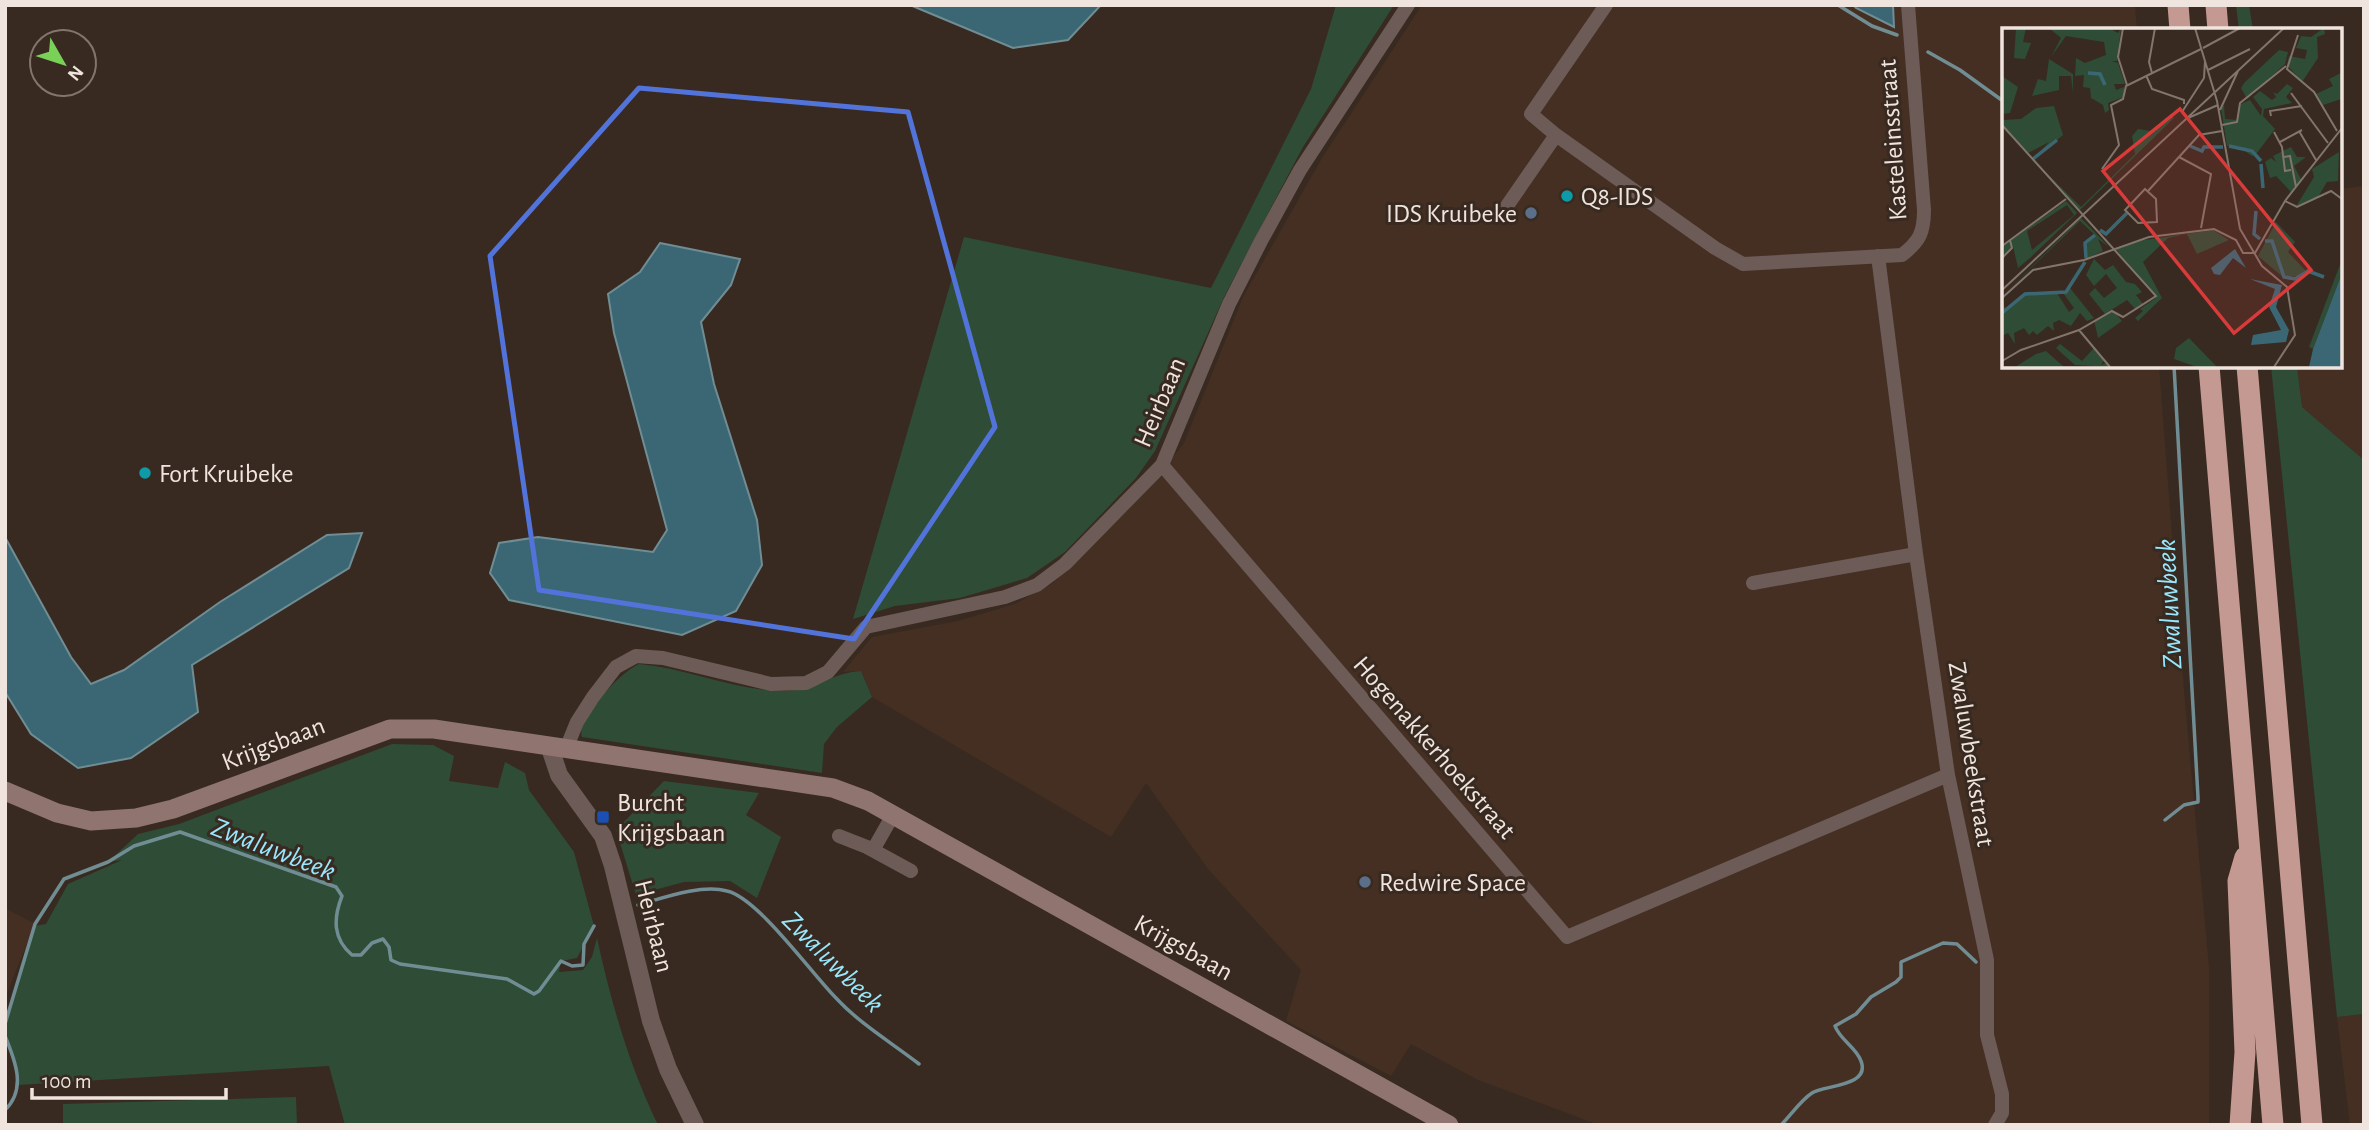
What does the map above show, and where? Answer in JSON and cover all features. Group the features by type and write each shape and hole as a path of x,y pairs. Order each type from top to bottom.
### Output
{"highway":[{"path":"2178,5 2180,28"},
{"path":"2216,5 2218,28"},
{"path":"2209,368 2273,1125"},
{"path":"2247,368 2312,1125"},
{"path":"2240,1125 2245,1052 2238,881 2249,838"},
{"path":"2304,1014 2326,1125"}],"main road":[{"name":"Krijgsbaan","path":"5,791 57,813 91,821 136,818 173,809 390,729 434,729 833,788 868,801 1449,1125"}],"street":[{"name":"Heirbaan","path":"695,1125 667,1069 603,836 559,775 558,749 616,667 636,656 663,658 771,684 806,683 828,672 866,627 968,606 1037,585 1065,565 1162,465 1229,304 1261,241 1300,170 1408,5"},
{"name":"Kasteleinsstraat","path":"1606,5 1531,114 1556,135 1715,248 1743,264 1902,255 1917,243 1924,230 1908,5"},
{"path":"1500,216 1556,135"},
{"name":"Zwaluwbeekstraat","path":"1878,256 1916,554 1948,775 1987,960 1987,1035 2002,1094 2002,1112 1995,1125"},
{"name":"Hogenakkerhoekstraat","path":"1162,465 1567,937 1948,775"},
{"path":"1753,583 1916,554"},
{"path":"873,850 893,815"},
{"path":"839,836 873,850 911,871"}],"highlighted area":[{"path":"639,88 908,112 995,427 854,639 539,590 490,256"}],"shaded area":[{"path":"1422,5 2135,5 2137,28 2002,28 2002,368 2159,368 2209,967 2209,1125 1599,1125 1478,1080 1411,1044 1391,1076 1286,1021 1301,970 1208,869 1146,783 1111,837 872,697 861,671 843,672 872,637 958,621 1015,604 1053,583 1149,487 1184,443 1243,297 1322,158"},
{"path":"2364,186 2364,460 2302,407 2297,368 2341,368 2341,189"},
{"path":"5,908 35,924 5,998"},
{"path":"2364,1014 2364,1125 2350,1125 2337,1017"}],"green space":[{"path":"1336,5 1394,5 1303,147 1225,295 1155,451 1136,478 1065,552 1027,578 960,598 895,606 853,619 964,237 1211,288 1311,89"},
{"path":"2236,5 2249,5 2253,28 2239,28"},
{"path":"2271,368 2297,368 2302,407 2364,460 2364,1014 2337,1017"},
{"path":"639,664 729,684 784,691 806,688 861,671 872,697 837,727 824,744 822,773 582,737 582,729 592,708 612,685"},
{"path":"392,744 433,745 454,756 449,781 498,788 505,762 525,773 529,790 574,852 594,926 577,958 561,961 559,972 583,970 592,957 597,938 622,1033 658,1125 345,1125 329,1066 18,1085 5,1024 34,926 46,924 68,884 122,860 108,862 138,834 179,824"},
{"path":"664,781 759,793 746,815 781,837 757,898 730,881 684,882 636,895 616,830"},
{"path":"296,1097 297,1125 63,1125 63,1104"}],"water":[{"path":"910,5 1101,5 1068,40 1013,48"},
{"path":"1853,5 1893,5 1894,27 1856,8"},
{"path":"660,243 740,259 731,285 701,322 714,384 757,520 762,565 736,611 682,635 509,600 490,573 499,543 538,537 653,552 667,530 614,333 608,294 640,272"},
{"path":"362,533 349,568 192,665 198,712 131,758 78,768 31,734 5,692 5,537 71,657 91,684 124,670 220,602 327,535"}],"waterway":[{"name":"Zwaluwbeek","path":"1838,5 1872,26 1897,35"},
{"name":"Zwaluwbeek","path":"1928,52 1960,70 2002,100"},
{"name":"Zwaluwbeek","path":"2165,820 2184,805 2198,802 2174,368"},
{"name":"Zwaluwbeek","path":"5,1024 35,924 64,879 108,862 134,846 180,832 336,887 342,896 336,921 338,935 352,955 361,955 372,943 383,939 389,947 391,960 400,964 507,979 534,994 561,961 572,966 583,965 584,944 594,926"},
{"name":"Zwaluwbeek","path":"638,905 706,889 727,891 740,897 769,922 845,1007 919,1064"},
{"name":"Zwaluwbeek","path":"1781,1125 1812,1093 1844,1084 1859,1076 1862,1070 1859,1056 1835,1026 1856,1014 1871,997 1896,982 1901,977 1901,962 1943,943 1957,944 1976,962"},
{"name":"Zwaluwbeek","path":"5,1036 17,1074 16,1093 5,1110"}],"place":[{"name":"Q8-IDS","path":"1567,196"},
{"name":"IDS Kruibeke","path":"1531,213"},
{"name":"Fort Kruibeke","path":"145,473"},
{"name":"Burcht Krijgsbaan","path":"603,817"},
{"name":"Redwire Space","path":"1365,882"}]}
